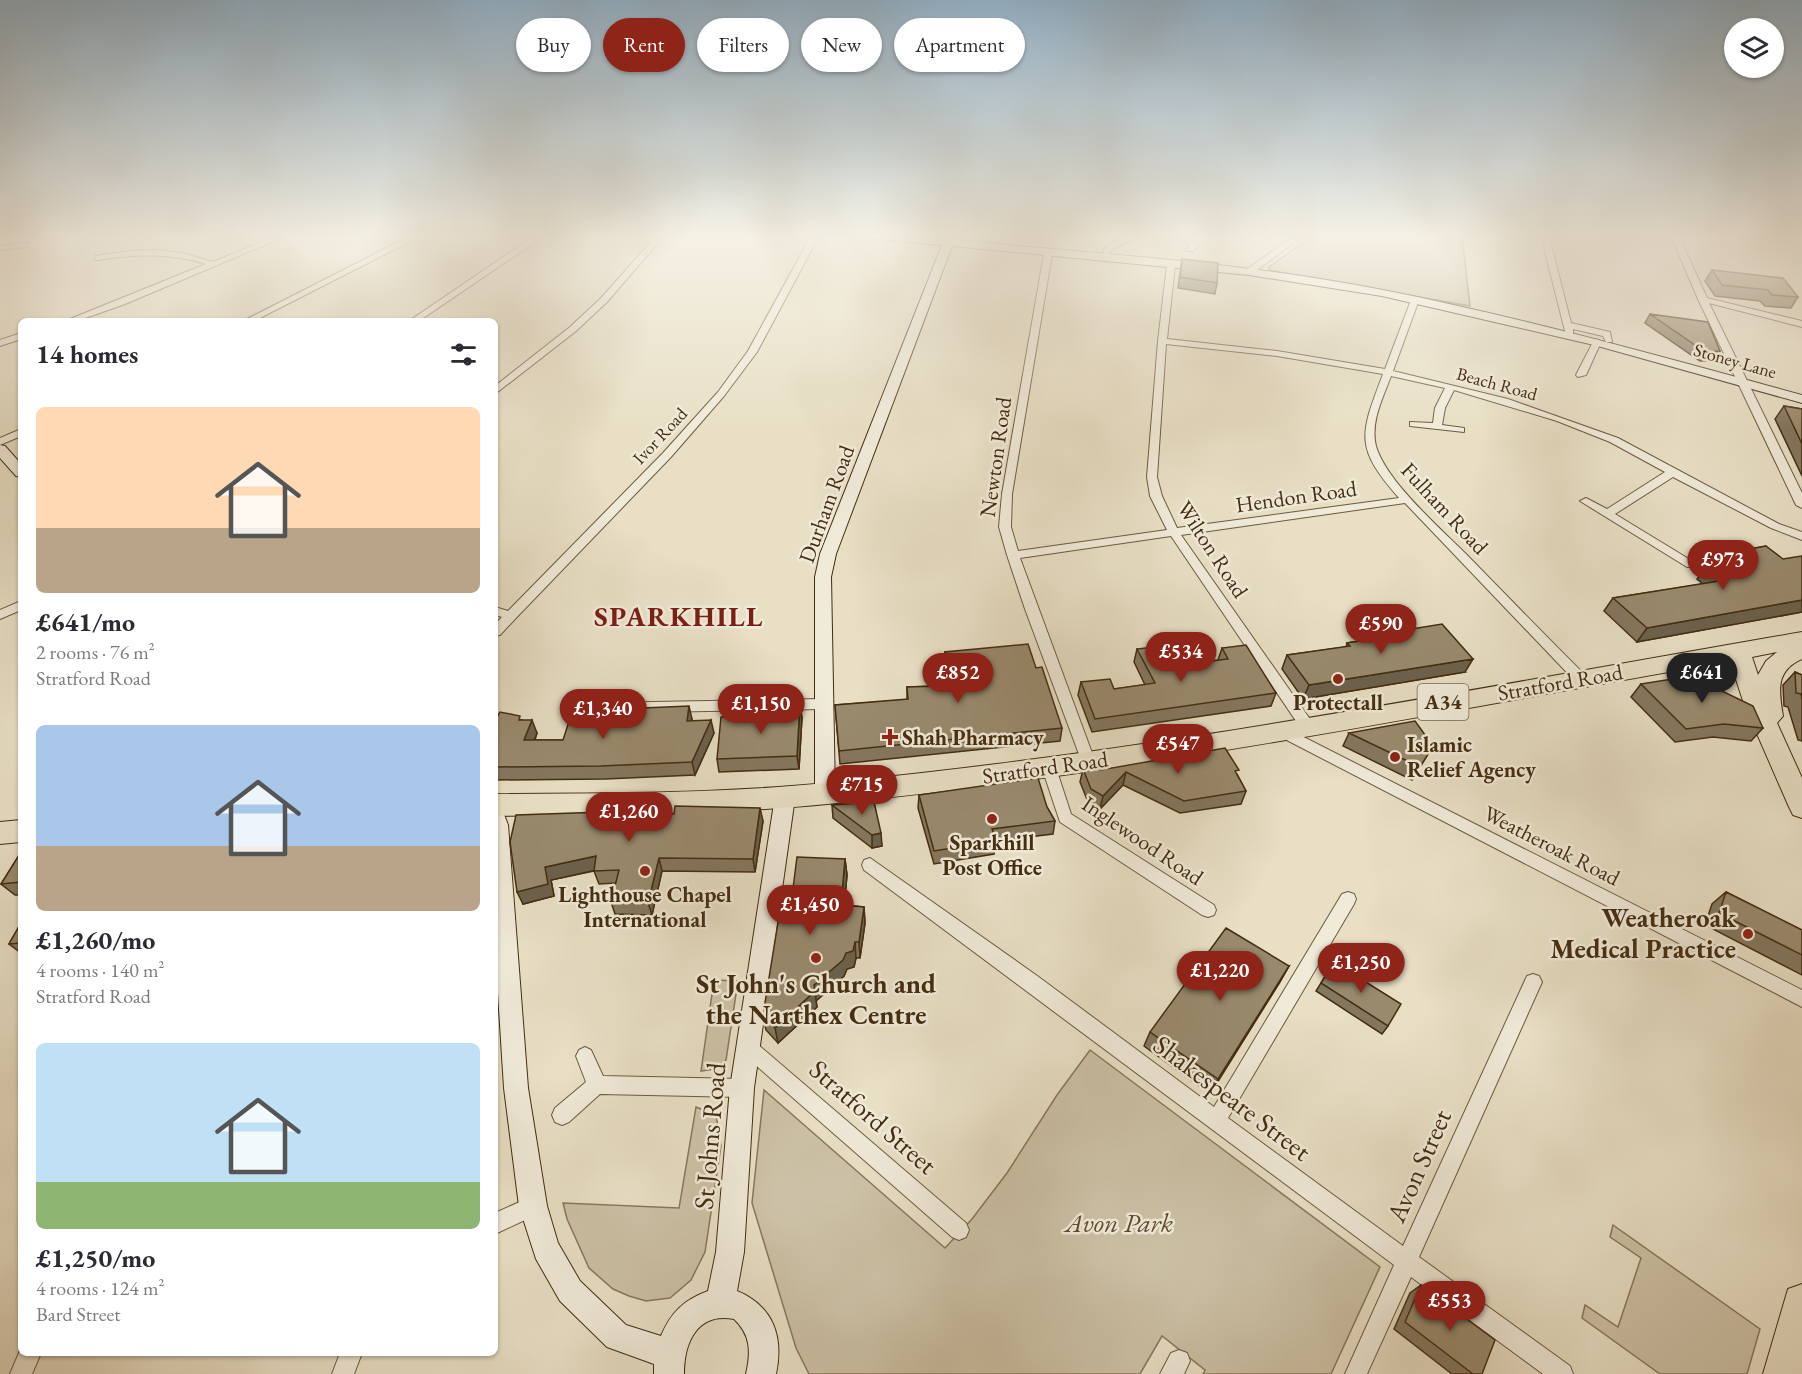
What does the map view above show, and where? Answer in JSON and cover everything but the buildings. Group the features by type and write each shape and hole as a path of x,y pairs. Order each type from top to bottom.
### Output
{"highway":[{"name":"Stratford Road","path":"498,805 784,797 1049,768 1307,726 1802,640"},
{"path":"1779,750 1768,701 1767,678 1776,665 1792,653 1802,650"},
{"path":"1739,651 1756,704 1779,750 1802,807"},
{"path":"0,833 18,831"},
{"path":"1783,1374 1802,1303"}],"street":[{"path":"77,318 127,300"},
{"path":"252,318 288,300"},
{"path":"417,318 444,300"},
{"path":"498,389 573,329 604,300"},
{"name":"Ivor Road","path":"498,630 699,421 752,352 780,300"},
{"name":"Durham Road","path":"825,794 823,577 828,554 926,300"},
{"name":"Newton Road","path":"1040,300 1007,494 1005,527 1013,555 1088,761"},
{"name":"Wilton Road","path":"1167,300 1152,477 1156,496 1174,533 1307,726"},
{"name":"Fulham Road","path":"1415,300 1371,418 1370,440 1377,461 1383,473 1406,500 1580,678"},
{"name":"Stoney Lane","path":"1416,300 1569,330 1802,399"},
{"path":"1561,300 1569,330"},
{"path":"1703,300 1745,382 1802,505"},
{"path":"1706,300 1802,324"},
{"path":"0,343 18,337"},
{"name":"Beach Road","path":"1162,340 1234,348 1387,373 1530,410 1617,442 1780,528 1801,535"},
{"path":"1581,375 1603,341"},
{"path":"1437,427 1440,408 1450,388"},
{"path":"1414,424 1460,429"},
{"path":"0,442 18,433"},
{"path":"3,456 18,470"},
{"path":"1607,514 1673,472"},
{"name":"Hendon Road","path":"1013,555 1406,500"},
{"path":"1586,501 1691,564"},
{"path":"0,615 18,606"},
{"path":"498,612 511,616"},
{"path":"597,708 825,704"},
{"name":"Weatheroak Road","path":"1280,730 1802,999"},
{"name":"Inglewood Road","path":"1049,768 1065,818 1208,910"},
{"name":"St Johns Road","path":"720,1303 730,1252 742,1088 784,797"},
{"path":"498,825 516,1088 533,1206 546,1249 570,1291 617,1337 669,1364 675,1338 688,1319 707,1306 720,1303 736,1305 743,1309 760,1327 765,1345 761,1374"},
{"name":"Shakespeare Street","path":"870,865 1562,1374"},
{"path":"1216,1121 1348,899"},
{"name":"Avon Street","path":"1356,1374 1533,982"},
{"name":"Stratford Street","path":"748,1048 959,1230"},
{"path":"585,1056 597,1086"},
{"path":"562,1115 597,1086 742,1088"},
{"path":"498,1223 533,1206"},
{"path":"21,1374 29,1356"},
{"path":"343,1374 350,1356"}],"green space":[{"path":"1437,300 1469,300 1470,306"},
{"path":"714,980 738,981 726,1060 714,1069 701,1071"},
{"name":"Avon Park","path":"1090,1050 1380,1267 1331,1374 1203,1374 1205,1370 1162,1336 1140,1374 809,1374 796,1348 752,1203 764,1090 945,1248 972,1219 1007,1173 1057,1095"},
{"path":"696,1107 716,1115 721,1146 705,1252 691,1280 670,1298 646,1301 629,1296 613,1289 589,1268 567,1219 563,1203 679,1208"},
{"path":"1613,1225 1760,1329 1747,1374 1660,1374 1582,1318 1585,1305 1618,1327 1641,1258 1610,1237"}],"place":[{"name":"Protectall","path":"1338,679"},
{"name":"Shah Pharmacy","path":"890,737"},
{"name":"Islamic Relief Agency","path":"1395,757"},
{"name":"Sparkhill Post Office","path":"992,819"},
{"name":"Lighthouse Chapel International","path":"645,871"},
{"name":"Weatheroak Medical Practice","path":"1748,934"},
{"name":"St John's Church and the Narthex Centre","path":"816,958"}],"district":[{"name":"SPARKHILL","path":"679,616"}]}
